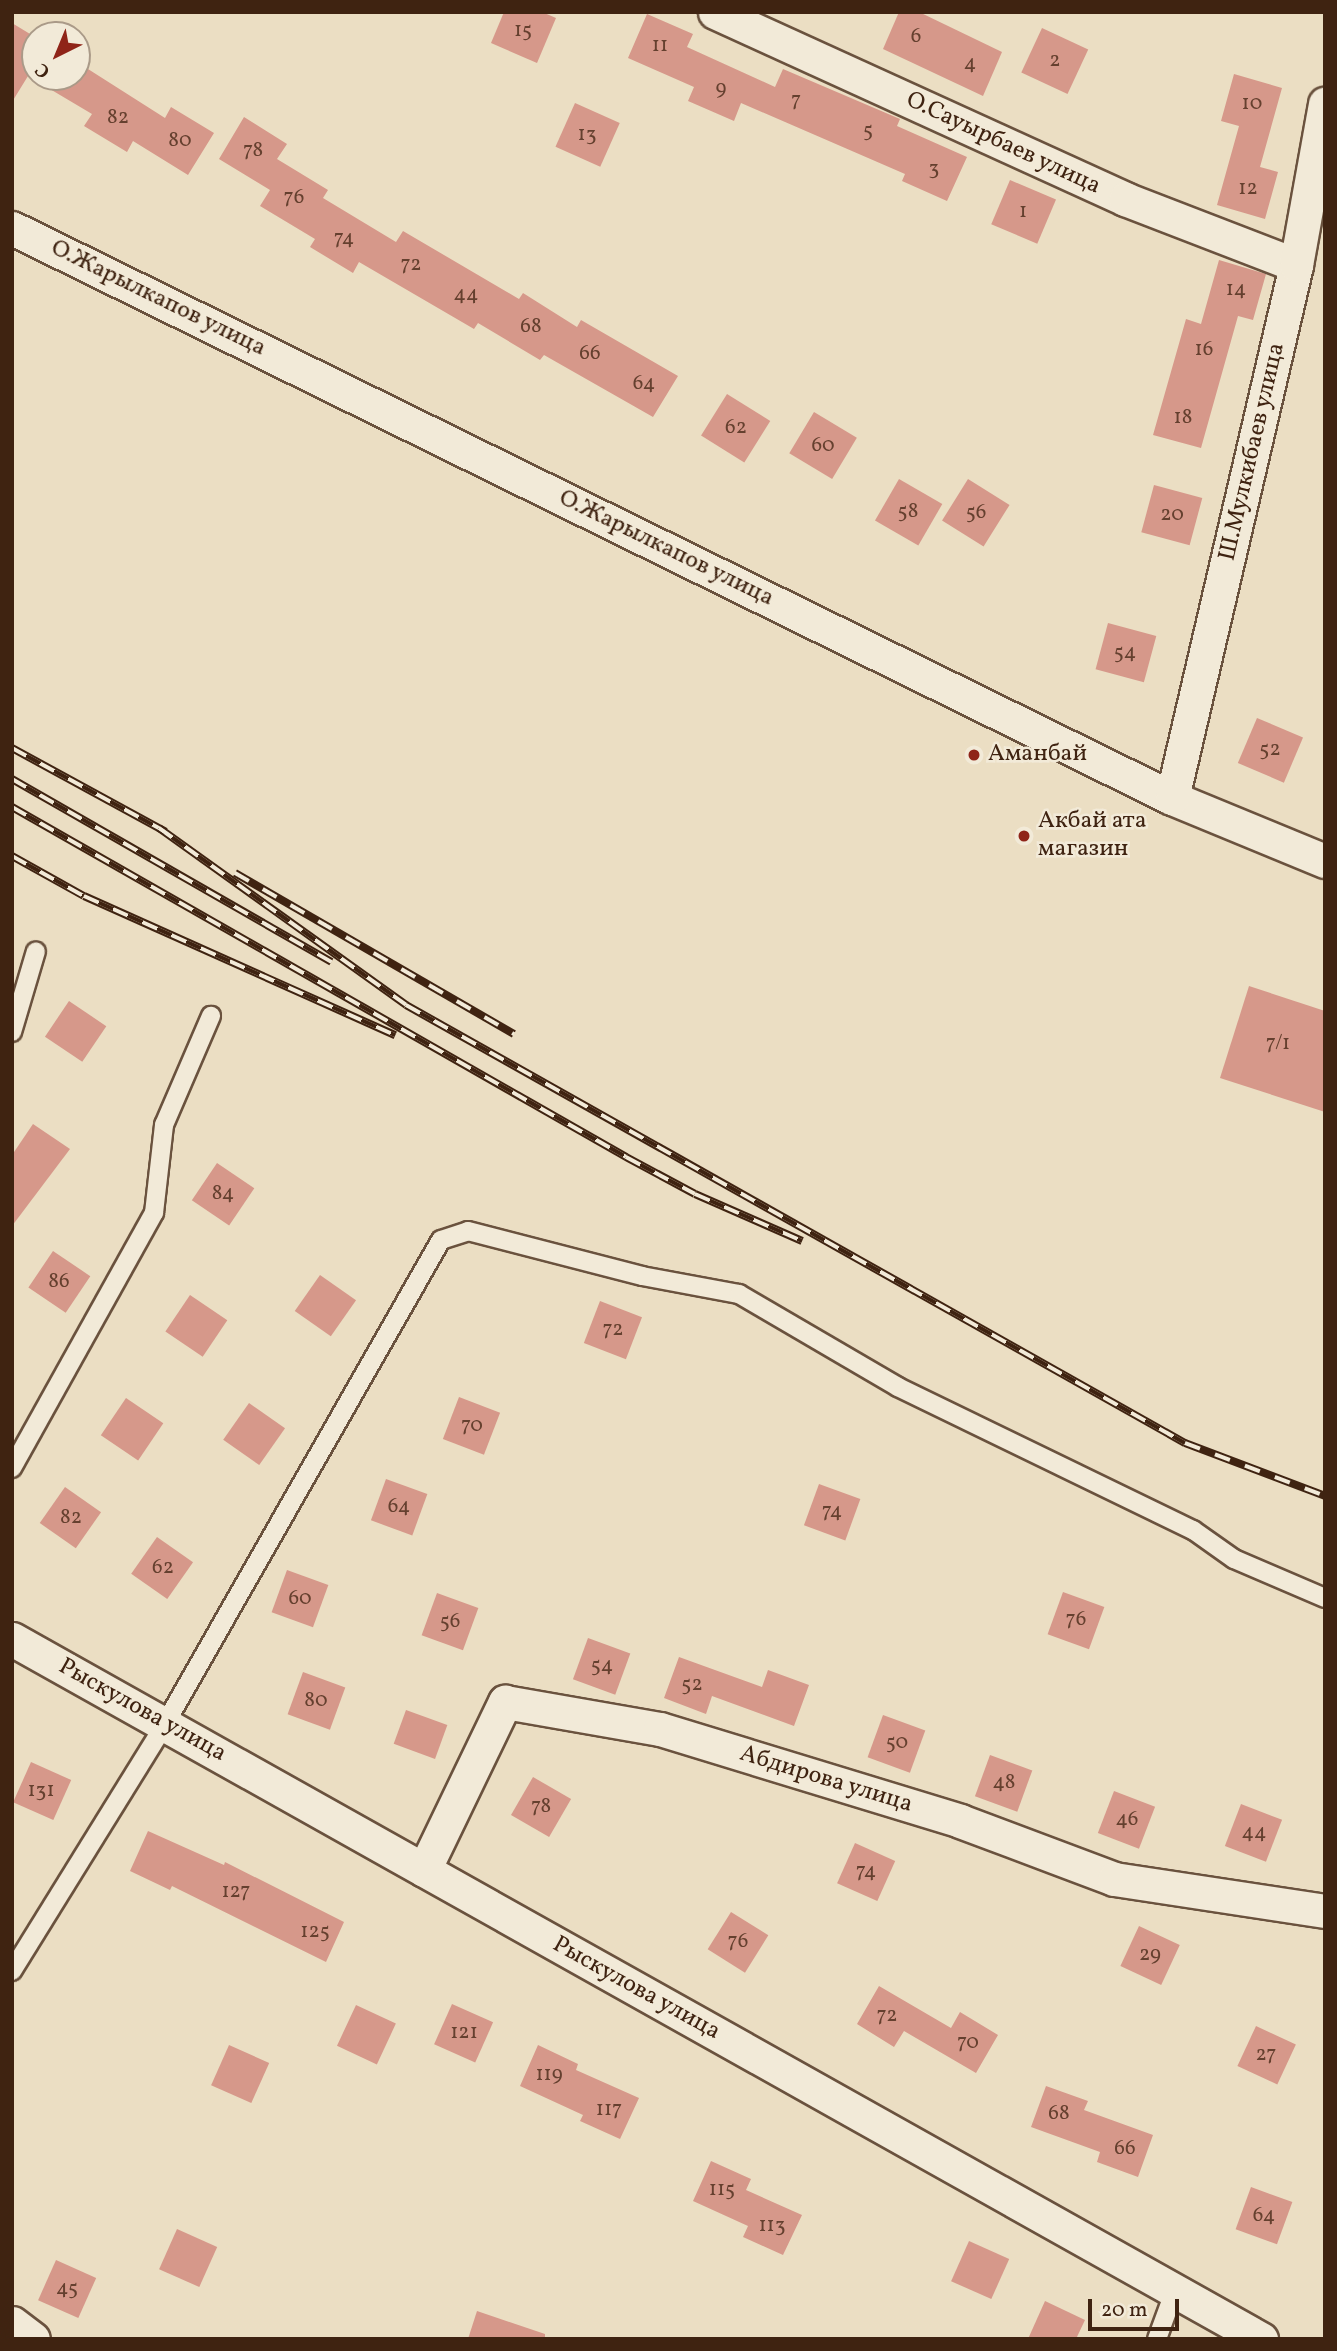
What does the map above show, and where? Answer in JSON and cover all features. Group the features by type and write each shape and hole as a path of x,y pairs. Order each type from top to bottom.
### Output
{"street":[{"name":"О.Сауырбаев улица","path":"715,12 1125,199 1296,265"},
{"name":"Ш.Мулкибаев улица","path":"1172,798 1296,265 1325,104"},
{"name":"О.Жарылкапов улица","path":"12,228 1172,798 1325,862"},
{"name":"Рыскулова улица","path":"12,1639 1261,2339"},
{"name":"Абдирова улица","path":"424,1870 505,1702 660,1729 960,1821 1114,1879 1325,1910"},
{"path":"12,2323 33,2339"}],"lane":[{"path":"12,1032 36,951"},
{"path":"12,1468 154,1213 164,1125 211,1016"},
{"path":"12,1971 166,1724 441,1240 468,1231 642,1276 739,1294 898,1387 1193,1530 1234,1559 1325,1598"},
{"path":"1157,2339 1175,2290"}],"building":[{"path":"504,12 542,12 556,18 537,63 491,43"},
{"path":"899,12 919,12 1002,52 983,96 883,49"},
{"path":"647,14 693,34 687,47 775,87 783,69 900,119 897,126 967,157 947,201 902,181 905,174 741,103 734,121 688,101 694,87 628,58"},
{"path":"12,23 21,28 21,87 12,102"},
{"path":"1042,28 1088,50 1068,94 1021,72"},
{"path":"91,71 165,118 171,107 214,133 188,175 133,141 127,152 84,126 92,114 53,91 91,91"},
{"path":"1234,74 1282,88 1260,167 1278,172 1265,219 1217,205 1239,126 1221,121"},
{"path":"575,103 620,123 600,167 555,147"},
{"path":"244,117 287,144 277,159 328,190 323,198 396,242 403,231 519,299 523,293 577,327 581,320 678,376 653,417 544,355 540,360 478,323 474,329 359,262 353,273 310,247 315,239 260,206 270,190 219,159"},
{"path":"1010,180 1056,200 1037,244 991,224"},
{"path":"1219,260 1266,274 1253,320 1238,316 1201,448 1153,435 1186,319 1201,324"},
{"path":"727,394 770,421 744,463 701,436"},
{"path":"814,412 857,438 832,479 789,453"},
{"path":"899,479 942,504 918,546 875,521"},
{"path":"968,479 1010,505 984,547 942,521"},
{"path":"1154,485 1202,498 1190,545 1141,532"},
{"path":"1108,623 1156,636 1144,682 1096,669"},
{"path":"1257,718 1303,738 1284,783 1238,763"},
{"path":"1249,986 1325,1011 1325,1112 1220,1078"},
{"path":"69,1001 106,1026 82,1062 45,1037"},
{"path":"33,1124 70,1149 12,1226 12,1155"},
{"path":"217,1163 254,1188 229,1225 192,1200"},
{"path":"53,1251 90,1276 66,1313 28,1287"},
{"path":"320,1275 356,1300 331,1336 295,1311"},
{"path":"190,1295 227,1320 203,1357 165,1331"},
{"path":"600,1301 642,1317 626,1359 584,1343"},
{"path":"459,1397 500,1413 484,1455 443,1439"},
{"path":"126,1398 163,1423 138,1460 101,1435"},
{"path":"249,1403 285,1428 259,1465 223,1440"},
{"path":"386,1479 427,1494 412,1535 371,1520"},
{"path":"819,1484 860,1499 845,1540 804,1525"},
{"path":"65,1487 101,1512 76,1548 40,1523"},
{"path":"157,1537 193,1562 167,1599 131,1574"},
{"path":"287,1570 328,1585 313,1627 272,1612"},
{"path":"1063,1592 1104,1607 1089,1649 1048,1634"},
{"path":"437,1593 478,1608 463,1650 422,1635"},
{"path":"588,1638 630,1653 615,1695 573,1679"},
{"path":"679,1657 762,1687 768,1670 809,1685 794,1726 712,1696 706,1714 664,1698"},
{"path":"303,1672 345,1687 330,1730 288,1714"},
{"path":"406,1710 447,1725 435,1759 394,1744"},
{"path":"883,1715 925,1730 910,1773 868,1757"},
{"path":"990,1755 1032,1770 1017,1812 975,1796"},
{"path":"31,1762 71,1780 53,1820 13,1802"},
{"path":"533,1777 571,1799 549,1837 511,1815"},
{"path":"1114,1791 1155,1807 1139,1849 1098,1833"},
{"path":"1241,1804 1282,1820 1266,1862 1225,1846"},
{"path":"148,1831 224,1865 225,1862 344,1922 326,1962 172,1886 170,1890 130,1871"},
{"path":"855,1843 895,1861 877,1901 837,1883"},
{"path":"731,1912 768,1935 745,1973 708,1949"},
{"path":"1139,1926 1180,1945 1161,1985 1120,1966"},
{"path":"879,1986 951,2028 960,2012 998,2035 976,2073 904,2031 894,2047 857,2024"},
{"path":"452,2004 493,2022 475,2062 434,2044"},
{"path":"356,2005 396,2024 377,2064 337,2046"},
{"path":"1256,2026 1296,2045 1277,2084 1237,2066"},
{"path":"229,2045 269,2063 251,2103 211,2085"},
{"path":"538,2045 578,2064 576,2070 639,2098 620,2139 580,2121 583,2115 520,2086"},
{"path":"1046,2086 1088,2101 1084,2110 1153,2135 1138,2177 1097,2162 1100,2152 1031,2127"},
{"path":"711,2161 751,2179 746,2190 802,2215 783,2255 743,2237 748,2226 693,2201"},
{"path":"1251,2187 1292,2202 1277,2244 1236,2229"},
{"path":"177,2229 217,2247 199,2287 159,2269"},
{"path":"969,2241 1009,2259 991,2299 951,2281"},
{"path":"56,2260 96,2278 78,2318 38,2300"},
{"path":"1045,2301 1085,2320 1076,2339 1028,2339"},
{"path":"477,2311 545,2334 545,2339 468,2339"}],"railway":[{"path":"12,748 166,832"},
{"path":"12,779 331,962"},
{"path":"12,807 626,1157 695,1194 802,1241"},
{"path":"159,828 406,1005 1185,1443 1325,1496"},
{"path":"12,856 84,896 395,1035"},
{"path":"235,873 514,1034"}],"place":[{"name":"Аманбай","path":"974,755"},
{"name":"Акбай ата магазин","path":"1024,836"}]}
